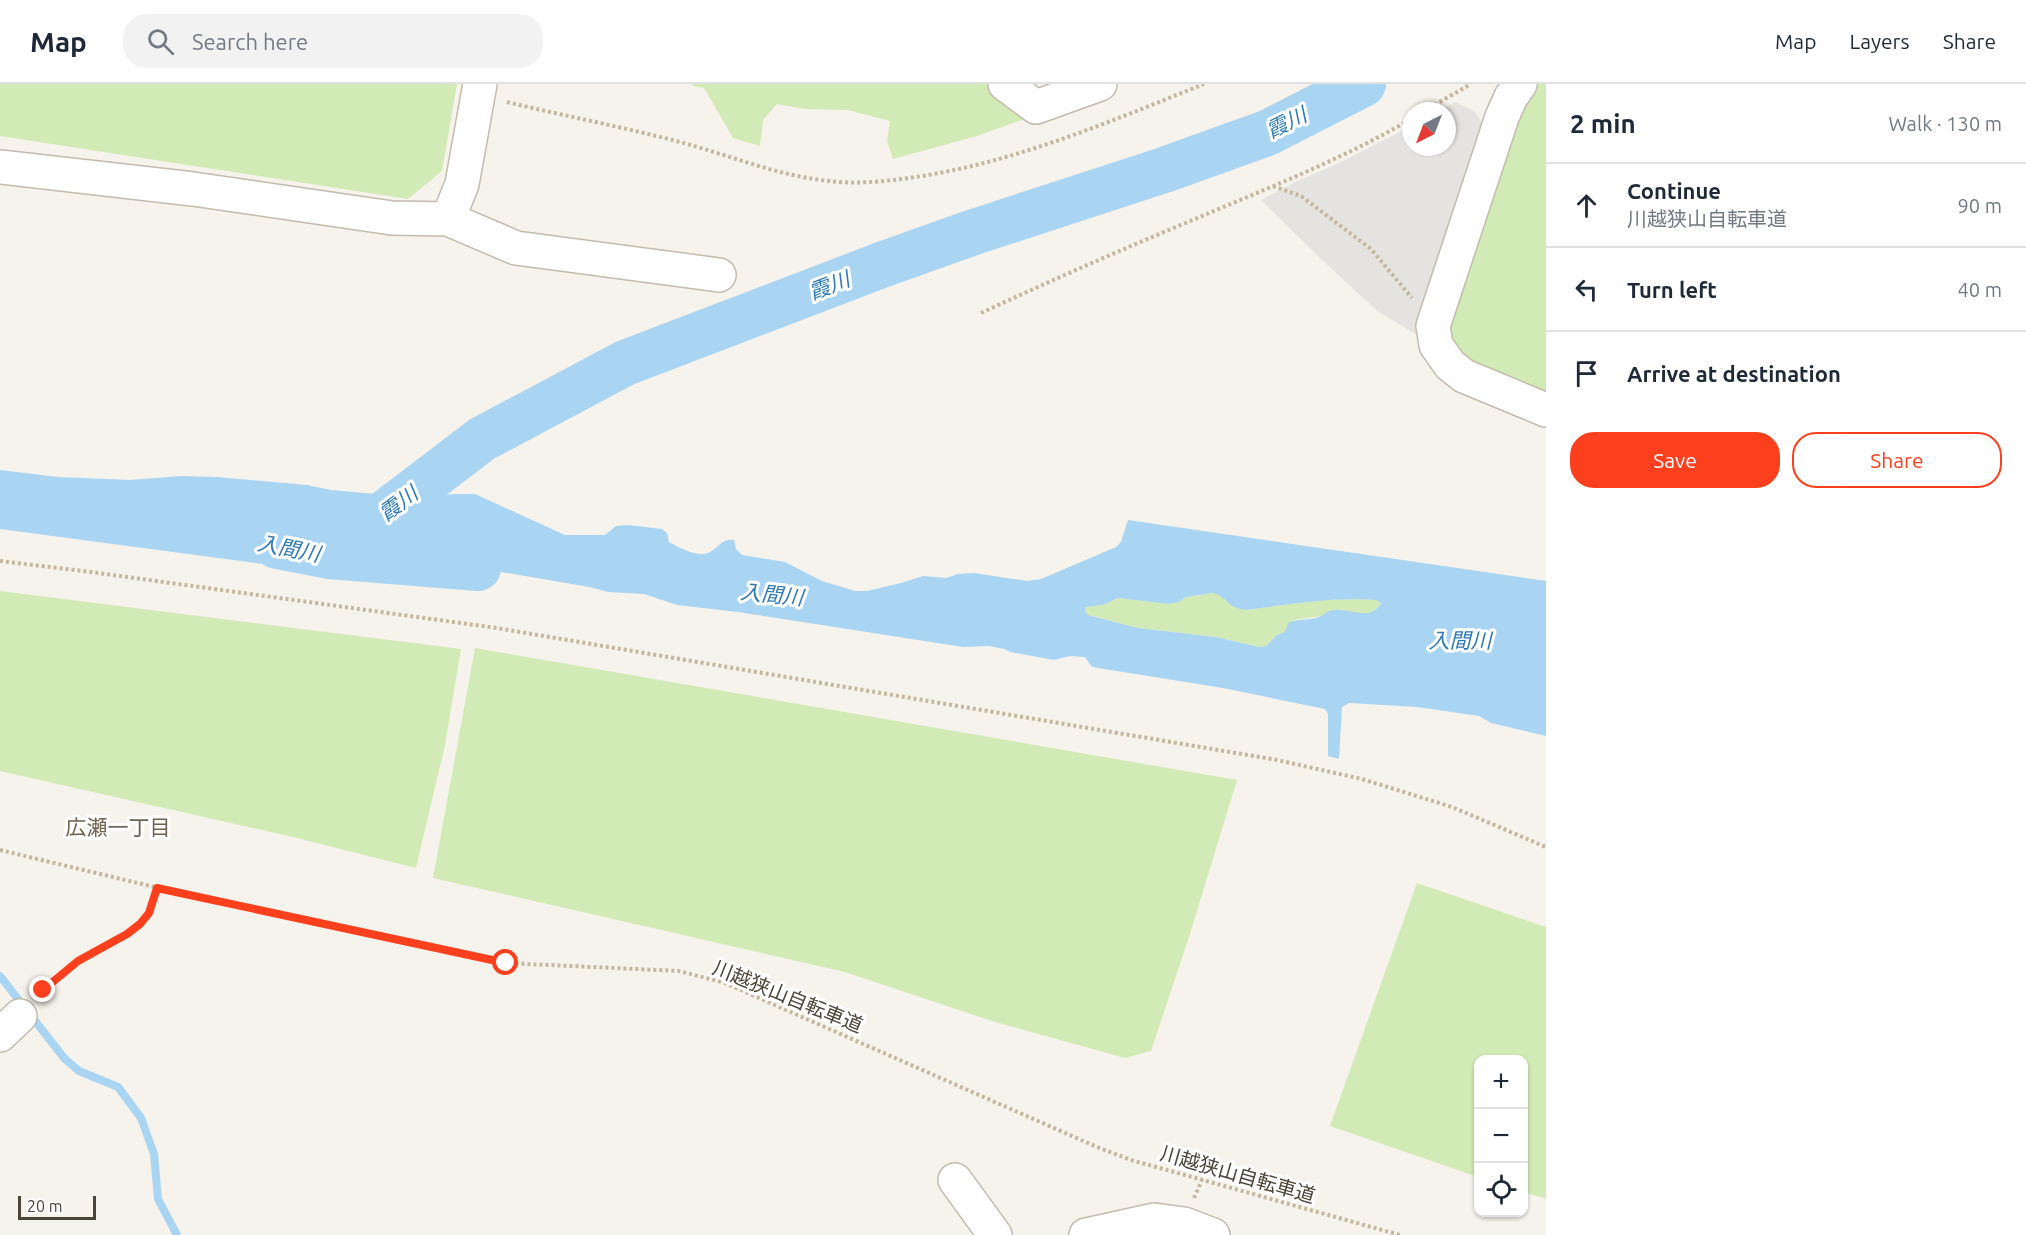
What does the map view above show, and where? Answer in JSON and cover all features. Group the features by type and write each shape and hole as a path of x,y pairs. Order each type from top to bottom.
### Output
{"street":[{"path":"1005,84 1036,107 1100,84"},
{"path":"1521,84 1510,98 1502,117 1433,327 1436,345 1450,365 1464,376 1546,410"},
{"path":"448,219 462,184 479,90"},
{"path":"0,167 193,189 392,218 448,219 516,248 719,274"},
{"path":"955,1180 995,1235"},
{"path":"1086,1235 1154,1220 1184,1224 1213,1235"}],"path":[{"path":"479,90 803,177 830,182 882,181 937,175 1000,159 1068,136 1204,84"},
{"path":"1440,102 1471,84"},
{"path":"981,313 1087,264 1272,186 1402,124"},
{"path":"1272,186 1301,196 1371,249 1433,327"},
{"path":"0,561 497,627 1277,760 1362,779 1452,807 1546,847"},
{"name":"川越狭山自転車道","path":"0,850 157,888 506,963 679,972 725,982 1131,1160 1401,1235"},
{"path":"10,1025 43,990 78,961 127,934 140,924 149,913 157,888"}],"green space":[{"path":"0,84 457,84 442,171 408,199 0,136"},
{"path":"692,84 990,84 1033,116 977,136 893,159 887,141 890,121 848,110 806,109 777,104 763,120 760,146 733,138 704,88"},
{"path":"1532,84 1546,84 1546,403 1464,376 1433,327"},
{"path":"0,591 461,649 445,745 416,868 293,837 0,771"},
{"path":"1214,593 1223,597 1231,605 1247,610 1328,600 1361,599 1377,600 1381,603 1374,612 1363,614 1335,610 1321,616 1294,620 1285,632 1277,635 1266,646 1259,647 1216,637 1138,628 1088,615 1085,611 1086,607 1103,605 1118,598 1169,604 1179,602 1186,597"},
{"path":"475,648 1237,780 1151,1051 1125,1058 992,1021 845,972 433,878"},
{"path":"1417,883 1546,927 1546,1199 1528,1193 1528,1055 1474,1055 1474,1176 1330,1126"}],"shaded area":[{"path":"1456,102 1474,111 1488,129 1420,337 1376,310 1261,200 1402,131 1402,156 1456,156"}],"water":[{"name":"入間川","path":"0,470 58,477 130,480 181,476 217,477 420,498 475,494 565,535 605,535 616,526 628,525 662,529 667,533 669,542 699,554 708,553 723,542 734,540 736,549 742,555 785,562 822,581 855,591 867,591 923,576 946,578 958,574 974,573 1027,581 1041,579 1116,547 1121,542 1128,520 1546,581 1546,736 1491,723 1479,716 1417,707 1349,703 1342,707 1339,759 1328,756 1328,714 1325,709 1223,688 1092,667 1085,657 1070,656 1054,660 989,646 963,647 738,612 677,605 644,594 608,592 484,569 440,567 372,556 348,554 340,557 291,552 282,556 279,566 0,529","holes":["1213,593 1231,605 1247,610 1328,600 1360,599 1376,600 1381,603 1371,612 1333,610 1317,618 1292,621 1288,623 1285,632 1277,635 1266,646 1259,647 1216,637 1138,628 1088,615 1085,611 1086,607 1103,605 1118,598 1169,604 1179,602 1186,597"]}],"waterway":[{"name":"霞川","path":"355,536 482,439 625,363 884,264 1267,133 1363,84"},
{"name":"入間川","path":"277,546 329,556 478,568"},
{"path":"0,976 64,1058 79,1071 118,1087 141,1118 154,1154 158,1199 177,1235"}],"district":[{"name":"広瀬一丁目","path":"118,827"}],"route":[{"path":"43,990 78,961 127,934 140,924 149,913 157,888 506,963"}]}
